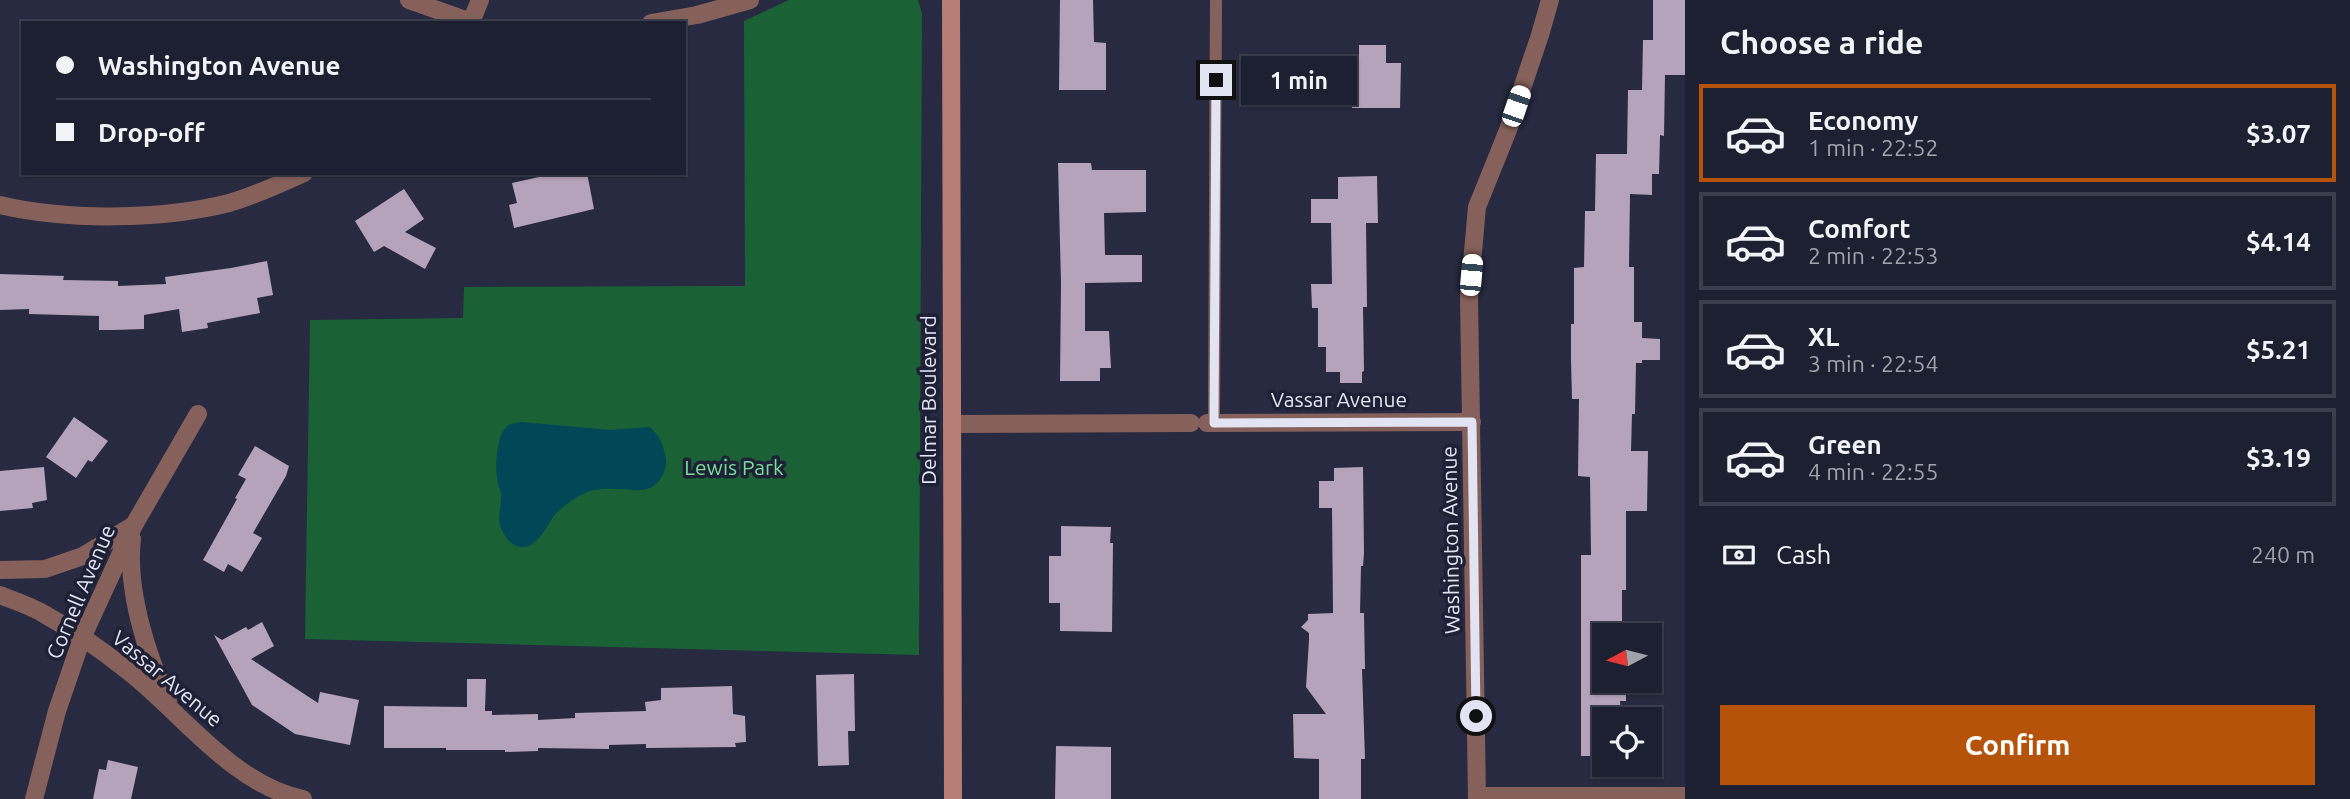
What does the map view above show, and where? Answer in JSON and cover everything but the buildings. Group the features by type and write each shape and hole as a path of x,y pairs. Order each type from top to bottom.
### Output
{"main road":[{"name":"Delmar Boulevard","path":"951,0 953,799"}],"street":[{"path":"409,0 467,21"},
{"path":"473,21 480,0"},
{"path":"657,21 702,7 750,0"},
{"name":"Washington Avenue","path":"1477,797 1469,297 1477,207 1508,130 1541,35 1550,0"},
{"path":"0,205 21,210 85,216 169,214 230,202 299,175"},
{"name":"Cornell Avenue","path":"34,799 57,711 82,638 134,525 198,414"},
{"name":"Vassar Avenue","path":"952,424 1472,422"},
{"path":"0,570 45,569 83,556 134,525"},
{"path":"134,525 130,555 140,620 151,663 170,706"},
{"name":"Vassar Avenue","path":"0,595 43,612 128,670 218,752 255,780 291,797 303,799"},
{"path":"1477,797 1685,796"}],"lane":[{"path":"1204,423 1216,0"}],"green space":[{"name":"Lewis Park","path":"789,0 918,0 922,14 919,655 305,639 310,320 463,318 464,287 745,286 744,21"}],"water":[{"path":"522,422 610,430 650,427 663,446 665,470 660,480 647,489 603,489 579,496 556,513 531,545 516,546 503,533 500,524 501,493 496,459 504,430 510,425"}],"route":[{"path":"1216,80 1214,423 1472,422 1476,716"}]}
